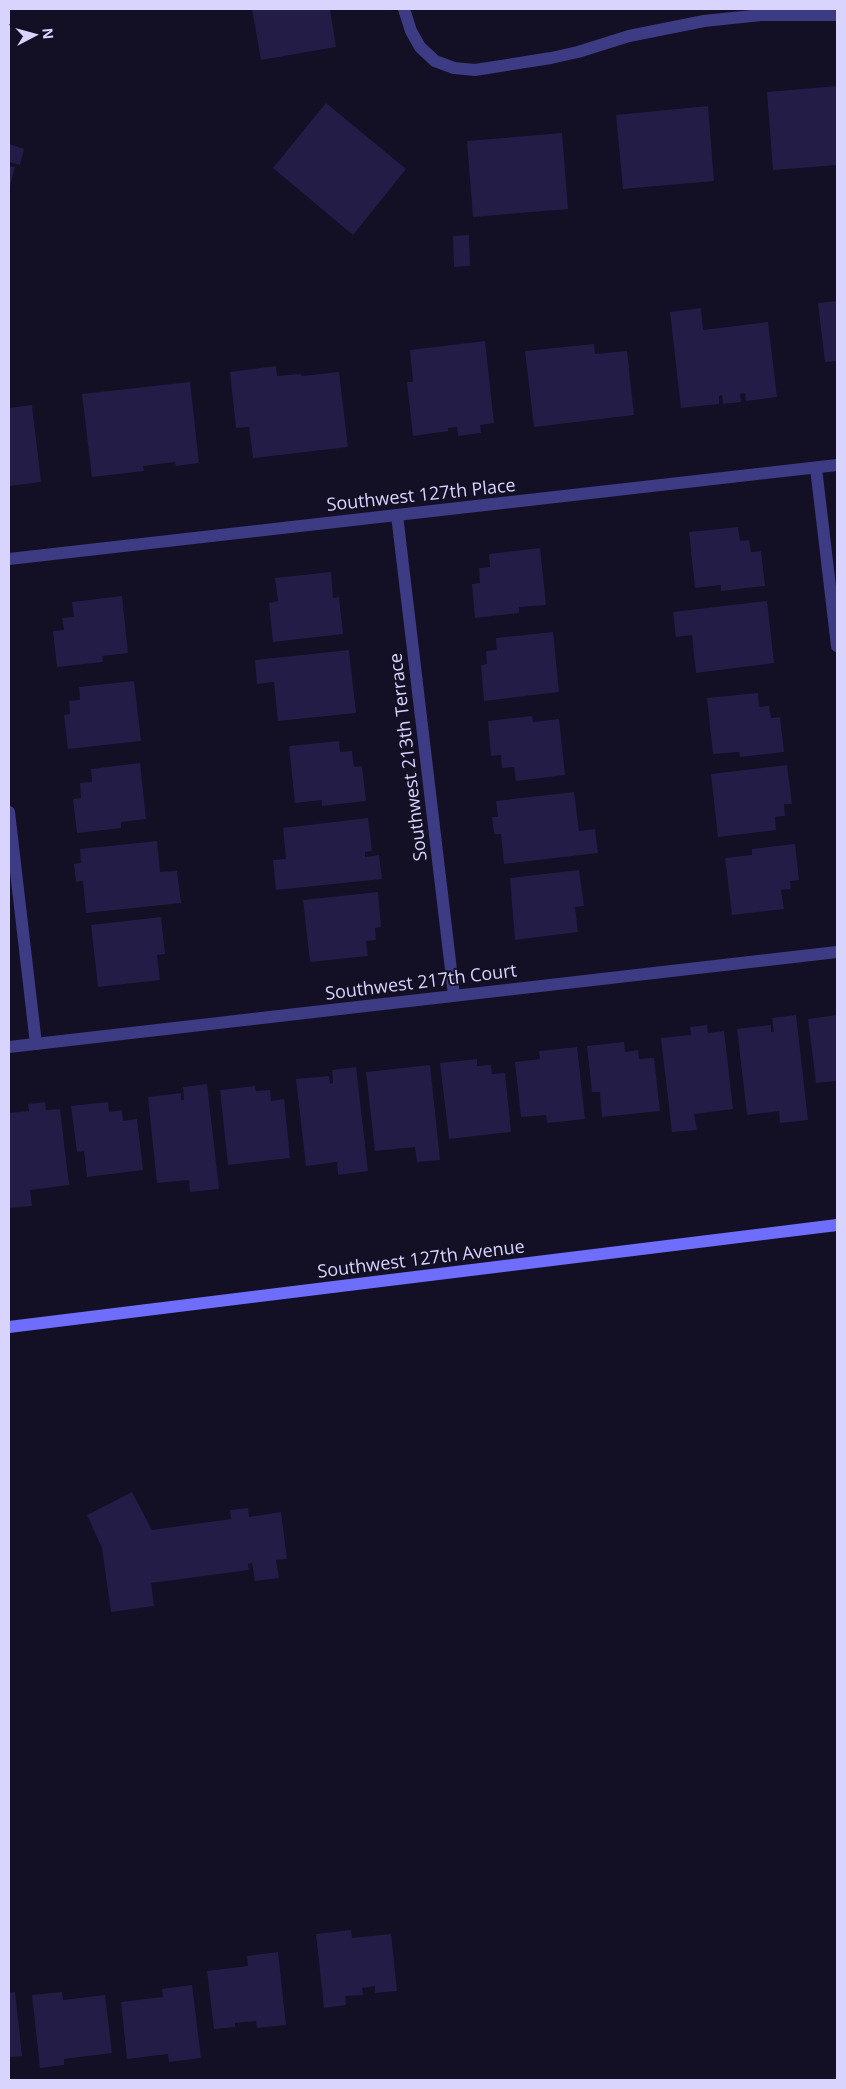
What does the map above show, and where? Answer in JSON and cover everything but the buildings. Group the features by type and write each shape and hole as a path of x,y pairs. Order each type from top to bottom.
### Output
{"street":[{"path":"404,9 412,32 420,47 435,61 454,68 482,69 551,58 578,52 629,36 704,21 762,15 837,15"},
{"name":"Southwest 127th Place","path":"9,559 837,465"},
{"path":"816,468 837,646"},
{"name":"Southwest 213th Terrace","path":"397,515 454,995"},
{"path":"9,812 36,1044"},
{"name":"Southwest 217th Court","path":"9,1048 837,952"},
{"name":"Southwest 127th Avenue","path":"9,1327 837,1225"}]}
